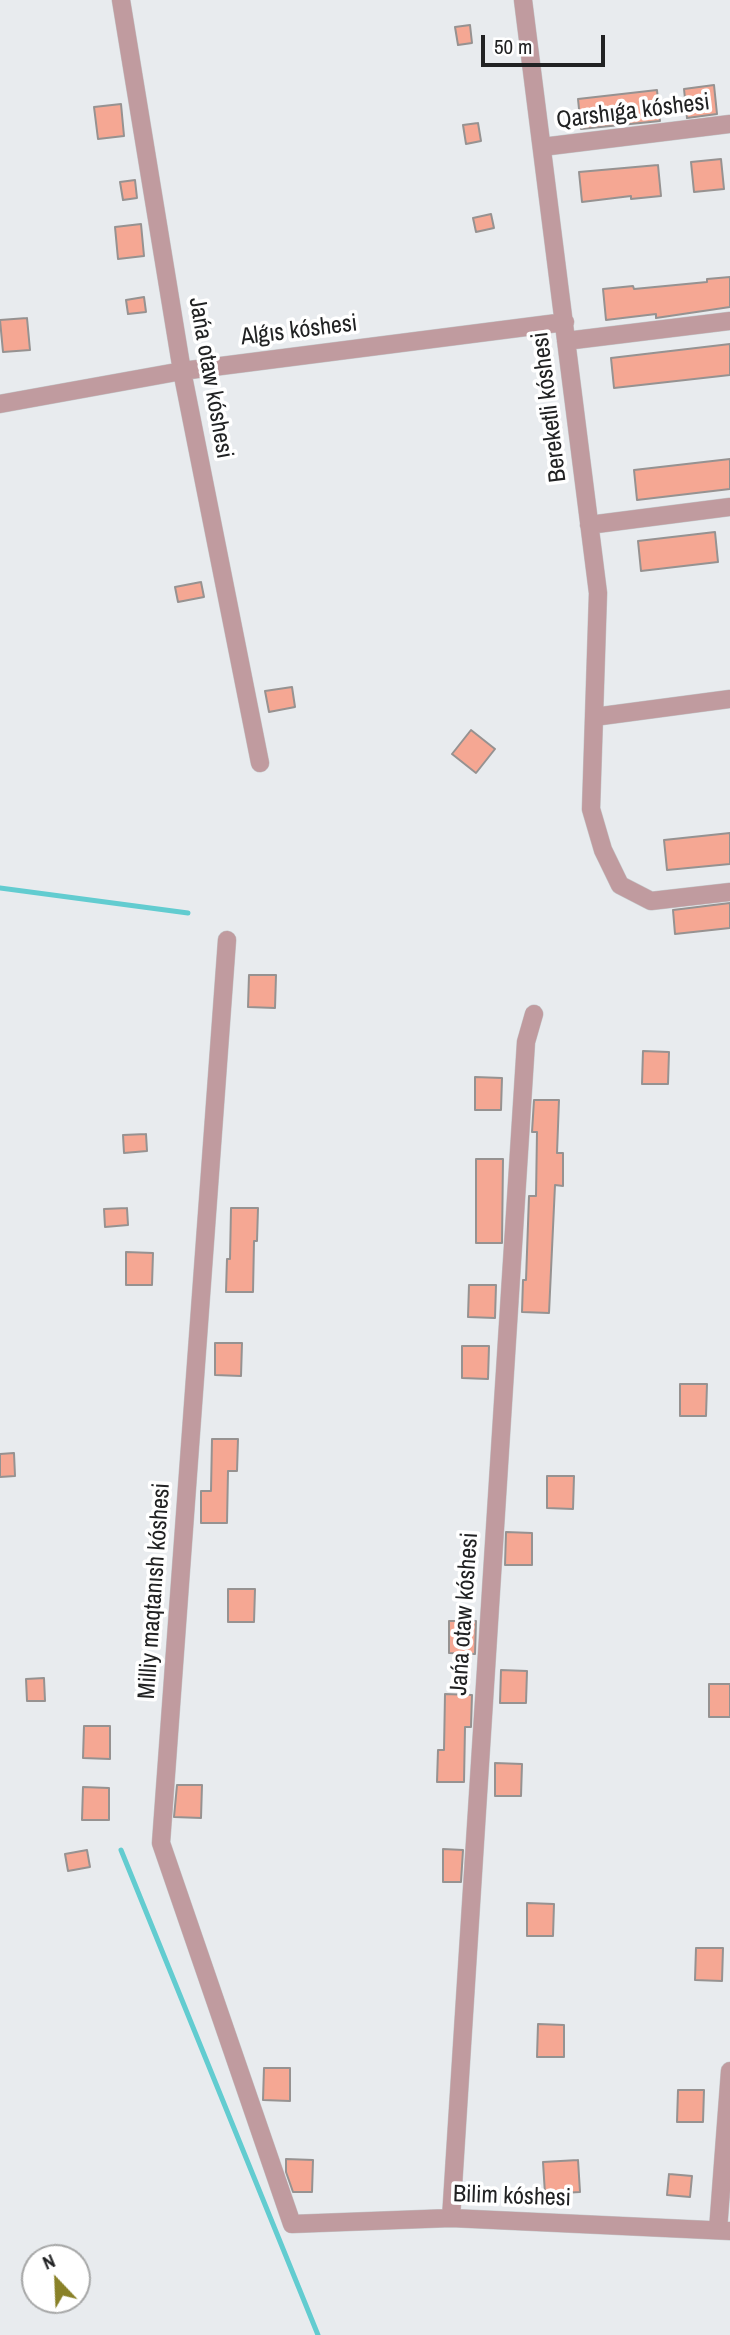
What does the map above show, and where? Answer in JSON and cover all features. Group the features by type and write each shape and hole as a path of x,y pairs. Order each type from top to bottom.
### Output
{"street":[{"name":"Jańa otaw kóshesi","path":"121,0 182,371 260,763"},
{"name":"Bereketli kóshesi","path":"523,0 598,593 591,809 603,850 620,886 651,901 730,892"},
{"name":"Qarshıǵa kóshesi","path":"542,147 730,124"},
{"path":"566,341 730,321"},
{"name":"Alǵıs kóshesi","path":"0,404 182,371 565,322"},
{"path":"589,525 730,507"},
{"path":"594,716 730,699"},
{"name":"Milliy maqtanısh kóshesi","path":"227,940 161,1843 292,2224"},
{"name":"Jańa otaw kóshesi","path":"451,2218 526,1042 534,1014"},
{"path":"724,2230 730,2071"},
{"name":"Bilim kóshesi","path":"292,2224 451,2218 724,2230"}],"building":[{"path":"470,25 472,43 458,45 455,27"},
{"path":"714,85 717,114 687,118 684,89"},
{"path":"657,90 660,121 581,129 578,99"},
{"path":"121,104 124,136 98,139 94,107"},
{"path":"478,123 481,141 466,144 463,125"},
{"path":"721,159 724,189 694,192 691,162"},
{"path":"658,165 661,196 631,199 631,196 582,202 579,172"},
{"path":"135,180 137,198 123,200 120,182"},
{"path":"491,214 494,228 476,232 473,218"},
{"path":"141,224 144,256 118,259 115,227"},
{"path":"730,277 730,307 656,318 656,314 606,320 603,289 633,286 634,289 707,282 707,279"},
{"path":"144,297 146,312 128,314 126,300"},
{"path":"27,318 30,350 3,352 0,320"},
{"path":"730,344 730,375 614,388 611,358"},
{"path":"730,459 730,489 637,500 634,470"},
{"path":"715,532 718,562 641,571 638,541"},
{"path":"201,582 204,597 178,602 175,587"},
{"path":"292,687 295,707 269,712 265,691"},
{"path":"471,730 495,749 476,773 452,754"},
{"path":"730,833 730,864 667,870 664,840"},
{"path":"730,903 730,928 675,934 673,910"},
{"path":"249,975 276,975 275,1008 248,1007"},
{"path":"643,1051 669,1052 668,1084 642,1084"},
{"path":"475,1077 502,1078 501,1110 475,1110"},
{"path":"534,1100 559,1100 557,1153 563,1153 563,1186 555,1185 549,1313 522,1312 529,1196 536,1196 537,1132 532,1132"},
{"path":"146,1134 147,1151 124,1153 123,1135"},
{"path":"476,1159 503,1159 502,1243 476,1243"},
{"path":"127,1208 128,1225 105,1227 104,1209"},
{"path":"231,1208 258,1208 253,1292 226,1292"},
{"path":"126,1252 153,1253 152,1285 126,1285"},
{"path":"469,1285 496,1285 495,1318 468,1317"},
{"path":"215,1343 242,1343 241,1376 215,1375"},
{"path":"462,1346 489,1346 488,1379 462,1378"},
{"path":"680,1384 707,1384 706,1416 680,1416"},
{"path":"212,1439 238,1439 237,1471 228,1471 227,1523 201,1523 201,1491 211,1491"},
{"path":"14,1453 15,1476 0,1477 0,1454"},
{"path":"547,1476 574,1476 573,1509 547,1508"},
{"path":"506,1532 532,1533 532,1565 505,1565"},
{"path":"228,1589 255,1589 254,1622 228,1622"},
{"path":"449,1621 476,1621 475,1654 449,1653"},
{"path":"501,1670 527,1671 526,1703 500,1703"},
{"path":"44,1678 45,1701 27,1701 26,1679"},
{"path":"709,1684 730,1684 730,1717 709,1717"},
{"path":"445,1694 472,1695 471,1727 465,1727 464,1782 437,1782 438,1750 444,1750"},
{"path":"84,1726 110,1726 110,1759 83,1758"},
{"path":"495,1763 522,1764 521,1796 495,1796"},
{"path":"177,1785 202,1785 201,1818 174,1817"},
{"path":"83,1787 109,1788 109,1820 82,1820"},
{"path":"443,1849 463,1850 461,1882 443,1882"},
{"path":"87,1850 90,1867 68,1871 65,1854"},
{"path":"527,1903 554,1904 553,1936 527,1936"},
{"path":"696,1948 723,1948 722,1981 695,1980"},
{"path":"538,2024 564,2025 564,2057 537,2057"},
{"path":"264,2068 290,2068 290,2101 263,2100"},
{"path":"678,2090 704,2090 703,2122 677,2122"},
{"path":"286,2159 313,2160 312,2192 293,2192 286,2172"},
{"path":"578,2160 580,2192 545,2194 543,2162"},
{"path":"669,2174 692,2176 690,2197 667,2195"}],"waterway":[{"path":"0,888 188,913"},
{"path":"121,1850 318,2335"}]}
